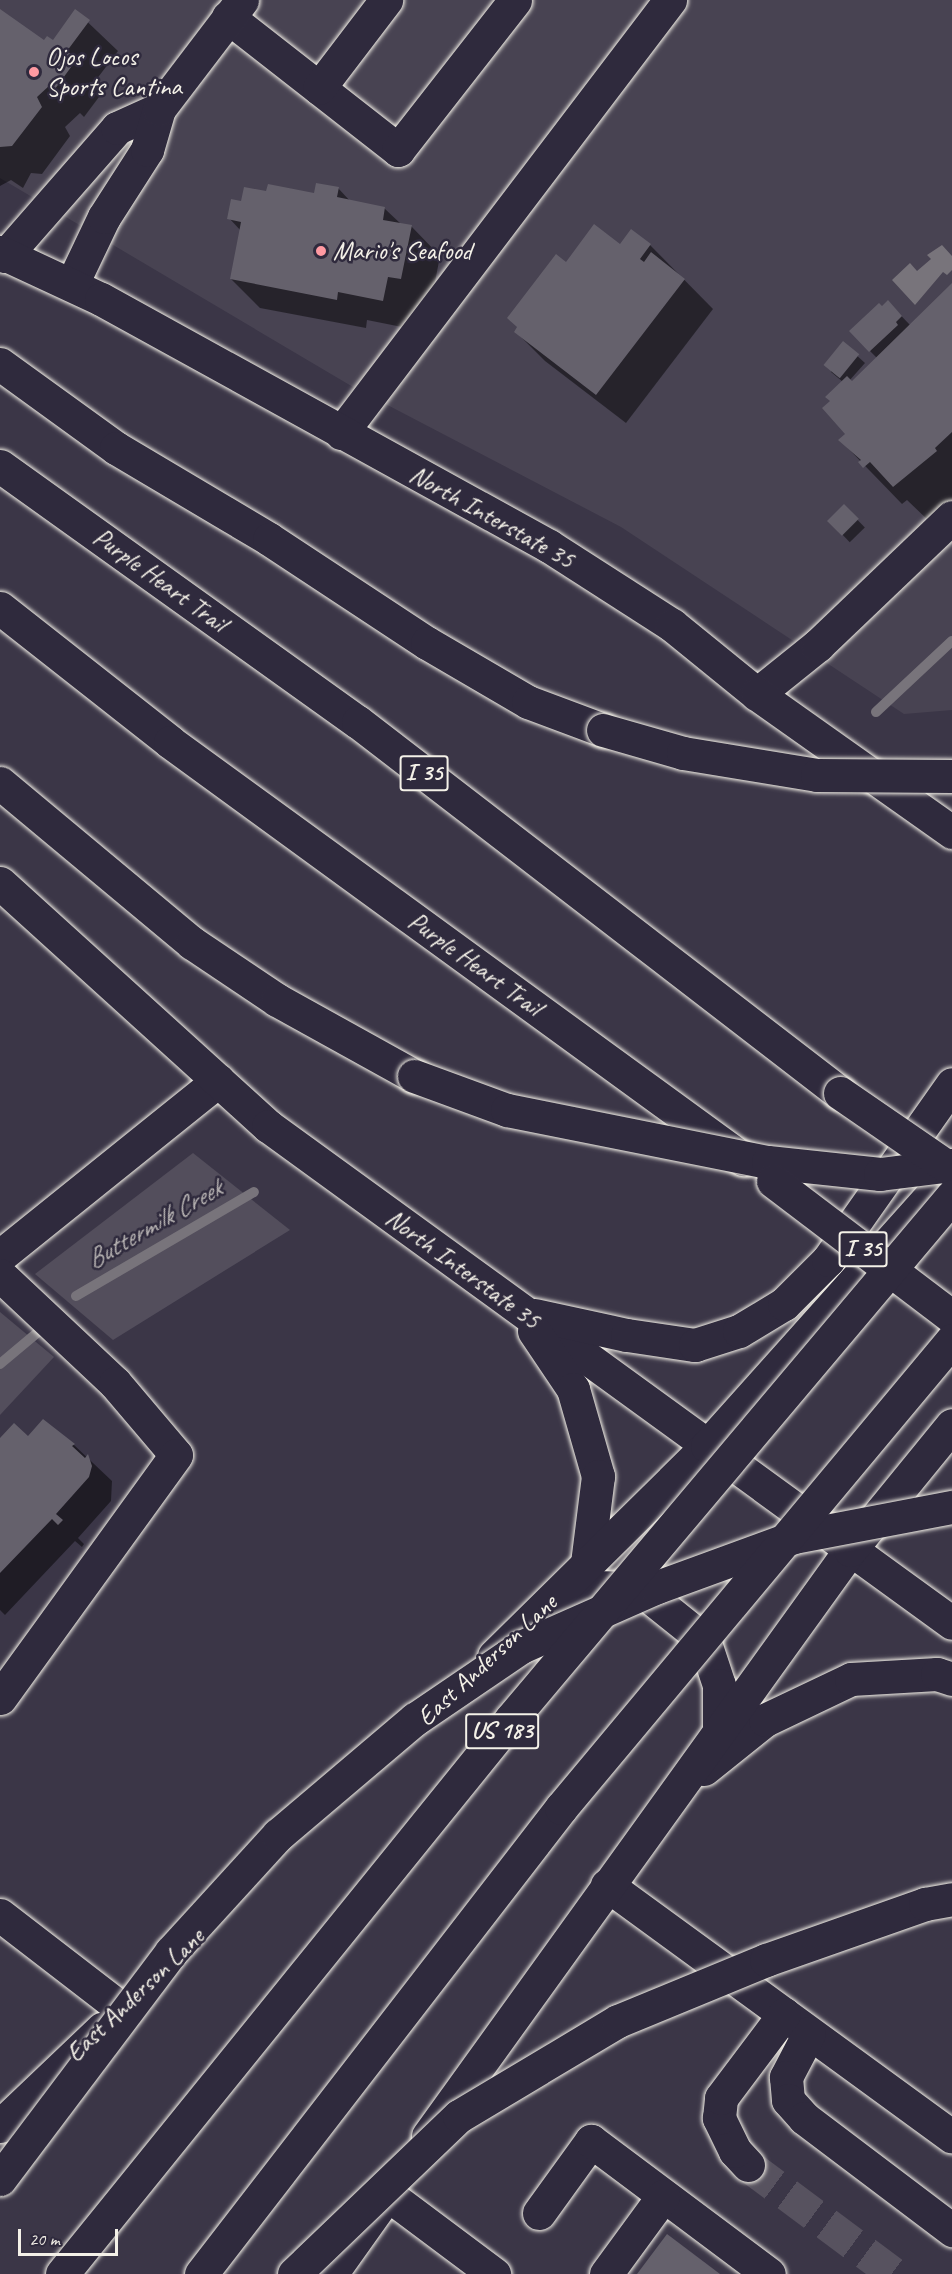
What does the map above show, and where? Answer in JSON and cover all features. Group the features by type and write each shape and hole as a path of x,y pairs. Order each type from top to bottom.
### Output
{"main road":[{"path":"319,88 386,0"},
{"path":"72,284 92,238 147,150 159,109 235,9 319,88 398,150 515,0"},
{"path":"341,433 670,0"},
{"path":"2,254 117,128 159,109"},
{"name":"North Interstate 35","path":"2,254 72,284 549,546 672,625 757,694 945,824"},
{"path":"0,364 116,448 269,539 427,643 528,702 603,730 683,753 817,775 952,776"},
{"name":"Purple Heart Trail","path":"0,466 358,722 840,1093 952,1171"},
{"path":"757,694 818,645 952,517"},
{"name":"Purple Heart Trail","path":"0,608 170,742 774,1181 952,1317"},
{"path":"0,783 192,943 277,1000 414,1076 507,1110 768,1162 880,1174 952,1165"},
{"path":"945,824 952,854"},
{"name":"North Interstate 35","path":"0,883 268,1126 952,1623"},
{"path":"0,1256 218,1081"},
{"path":"521,1312 627,1335 695,1345 739,1331 784,1304 828,1260 952,1084"},
{"name":"East Anderson Lane","path":"0,2126 123,2009 277,1854 532,1622 587,1563 707,1446 952,1171"},
{"name":"US 183","path":"62,2274 511,1719 952,1197"},
{"path":"0,1275 115,1383 176,1455 0,1698"},
{"path":"521,1312 573,1389 598,1476 587,1563"},
{"path":"201,2274 561,1808 952,1340"},
{"path":"331,2274 719,1728 850,1550 952,1425"},
{"path":"0,2179 171,1952 278,1835 416,1719 521,1647 657,1587 794,1537 952,1507"},
{"path":"532,1622 592,1587 639,1588 704,1640 719,1685 719,1728"},
{"path":"672,1794 765,1720 851,1679 937,1674 952,1679"},
{"path":"607,1885 952,2138"},
{"path":"294,2274 459,2116 618,2021 766,1960 925,1904 952,1899"},
{"path":"0,1915 123,2009"},
{"path":"748,2165 735,2151 719,2118 721,2098 797,2024"},
{"path":"797,2024 786,2077 788,2100 804,2118 952,2230"},
{"path":"539,2213 591,2141 769,2274"},
{"path":"387,2194 494,2274"},
{"path":"606,2274 663,2196"}],"shaded area":[{"path":"0,0 952,0 952,710 904,714 621,527 353,387 0,178"},
{"path":"942,245 952,256 952,270 947,275 943,272 915,305 892,280 910,263 917,271 931,259 927,255"},
{"path":"193,1153 290,1230 113,1340 35,1274"},
{"path":"0,1312 54,1357 0,1415"}],"building":[{"name":"Ojos Locos Sports Cantina","path":"0,9 44,40 47,36 53,40 75,9 90,20 67,51 77,59 55,89 50,85 37,97 42,107 12,146 0,147"},
{"name":"Mario's Seafood","path":"316,183 339,187 337,197 385,207 383,220 412,225 401,279 388,277 383,301 338,292 337,300 230,279 241,222 227,219 231,199 241,201 244,187 266,191 268,184 314,193"},
{"path":"594,224 620,244 631,229 651,244 640,259 644,262 651,252 685,279 596,395 514,332 517,327 507,318 556,254 566,262"},
{"path":"952,283 952,432 935,448 937,451 893,487 870,462 863,468 858,462 861,460 838,440 845,434 822,408 830,401 825,397 847,376 852,381"},
{"path":"888,300 902,316 896,322 898,325 869,352 849,331 879,303 882,306"},
{"path":"843,341 859,354 840,378 823,365"},
{"path":"844,504 859,519 842,536 827,521"},
{"path":"43,1419 75,1444 72,1446 85,1458 88,1454 92,1466 89,1477 56,1514 63,1520 58,1525 52,1519 0,1573 0,1438 14,1423 28,1436"},
{"path":"667,2234 720,2274 637,2274"}],"waterway":[{"name":"Buttermilk Creek","path":"876,712 952,641"},
{"name":"Buttermilk Creek","path":"76,1296 254,1192"},
{"name":"Buttermilk Creek","path":"0,1364 37,1333"}],"tunnel":[{"path":"748,2165 894,2274"}],"place":[{"name":"Ojos Locos Sports Cantina","path":"34,72"},
{"name":"Mario's Seafood","path":"321,251"}]}
